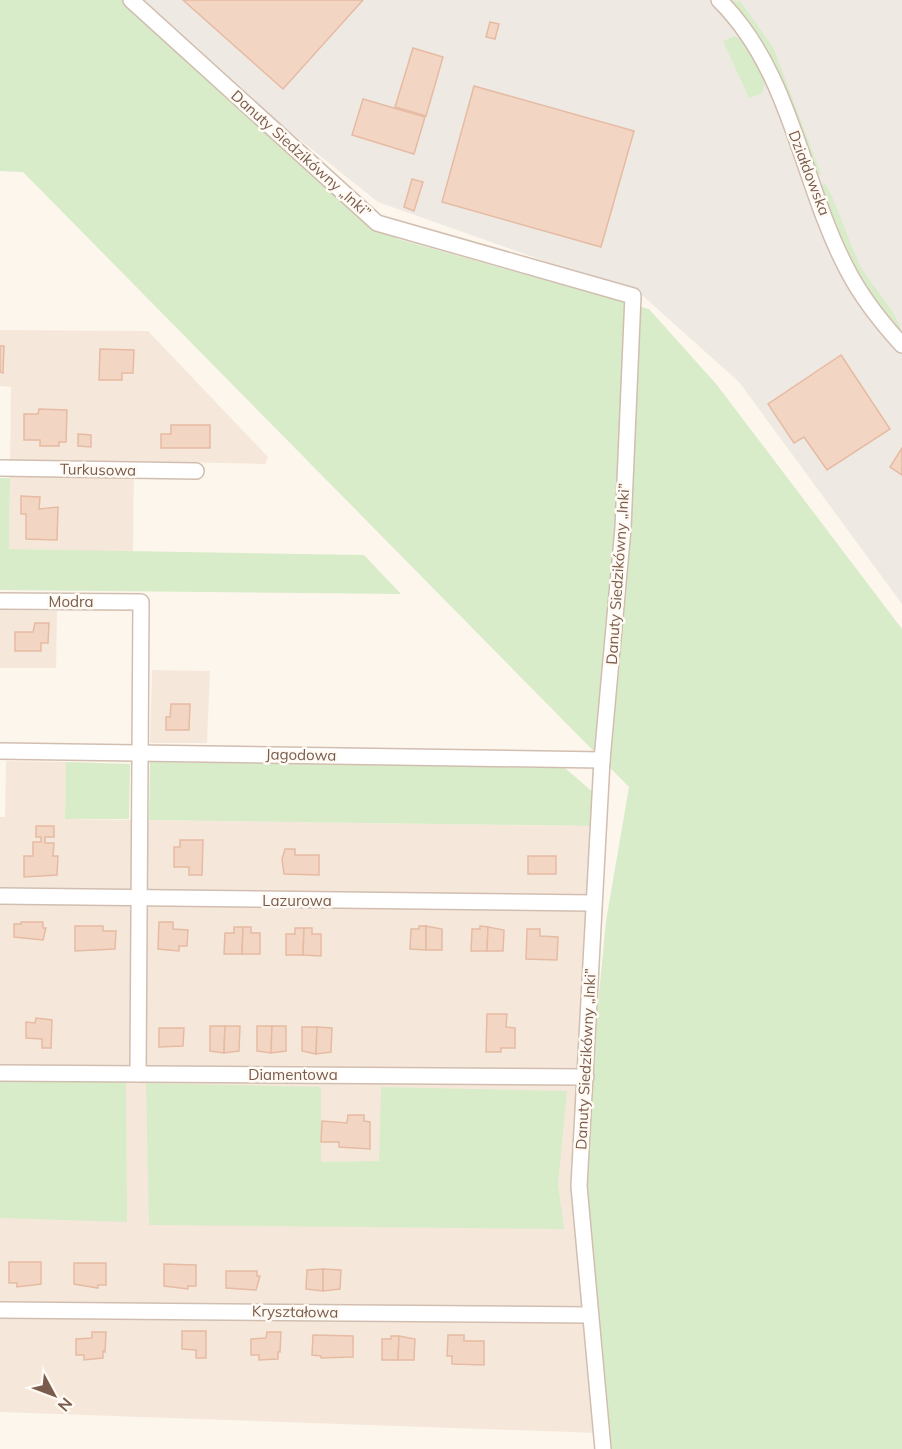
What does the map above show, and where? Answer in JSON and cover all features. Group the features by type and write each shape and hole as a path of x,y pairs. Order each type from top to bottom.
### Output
{"street":[{"name":"Danuty Siedzikówny „Inki”","path":"131,0 376,223 633,296 623,528 602,760 579,1186 603,1449"},
{"name":"Działdowska","path":"719,0 751,37 768,70 848,271 879,320 902,345"},
{"name":"Turkusowa","path":"0,468 196,471"},
{"name":"Modra","path":"0,601 141,602 140,753"},
{"name":"Jagodowa","path":"0,751 602,760"},
{"path":"138,1074 137,900 140,753"},
{"name":"Lazurowa","path":"0,896 137,900 593,903"},
{"name":"Diamentowa","path":"0,1072 586,1077"},
{"name":"Kryształowa","path":"0,1310 590,1315"}],"shaded area":[{"path":"131,0 902,0 902,604 739,382 643,296 378,202 246,97"},
{"path":"0,330 148,331 268,457 265,464 134,461 133,552 9,549 11,387 0,386"},
{"path":"0,610 57,611 56,668 0,668"},
{"path":"152,670 210,671 207,743 150,743"},
{"path":"6,761 66,762 65,819 591,826 575,1187 599,1433 0,1412 0,817 5,817"}],"green space":[{"path":"0,0 131,0 246,97 398,239 649,309 717,385 902,629 902,1449 612,1449 602,1382 586,1164 591,1077 606,921 629,787 23,172 0,171"},
{"path":"728,0 740,1 773,47 821,174 817,176 783,82 772,59 760,38"},
{"path":"735,36 750,50 766,83 761,94 749,98 723,41"},
{"path":"825,184 862,269 892,311 902,335 888,318 855,265 820,186"},
{"path":"0,478 10,478 9,549 364,555 401,594 0,590"},
{"path":"66,762 130,764 129,819 65,819"},
{"path":"150,762 565,768 594,793 591,826 149,820"},
{"path":"0,1080 126,1080 127,1222 0,1218"},
{"path":"146,1083 321,1087 321,1162 379,1161 381,1087 567,1091 558,1184 564,1229 149,1225"}],"building":[{"path":"183,0 363,0 283,89"},
{"path":"490,22 499,24 495,39 486,37"},
{"path":"413,48 443,57 426,116 395,107"},
{"path":"474,86 634,131 601,247 442,202"},
{"path":"363,99 425,117 414,154 352,135"},
{"path":"412,179 423,182 414,211 404,207"},
{"path":"0,346 4,346 3,373 0,372"},
{"path":"100,349 134,350 133,373 122,373 122,380 99,380"},
{"path":"841,355 890,429 827,470 804,437 794,443 768,404"},
{"path":"39,409 67,410 66,442 59,442 59,446 40,446 40,440 24,440 24,414 38,414"},
{"path":"171,425 210,425 210,448 161,448 161,434 171,434"},
{"path":"78,434 91,435 91,447 78,446"},
{"path":"902,448 902,475 890,467"},
{"path":"21,496 40,497 39,509 58,507 57,540 26,539 26,514 21,514"},
{"path":"35,623 49,623 48,643 41,643 41,651 15,651 15,632 33,632"},
{"path":"171,704 190,704 189,730 166,730 166,717 170,717"},
{"path":"36,826 54,826 54,837 45,837 45,843 54,843 53,856 58,856 57,875 24,877 24,856 33,856 33,842 41,842 41,837 36,837"},
{"path":"180,840 203,840 202,875 189,875 189,867 174,867 174,847 180,847"},
{"path":"285,849 295,849 295,855 319,855 319,875 284,874 282,859"},
{"path":"528,856 556,856 556,874 528,874"},
{"path":"21,922 43,922 43,928 46,928 43,940 14,937 14,924 21,924"},
{"path":"159,922 173,922 173,929 188,930 187,946 179,946 179,951 158,949"},
{"path":"75,926 103,926 103,931 116,931 115,949 75,951"},
{"path":"419,926 426,926 426,950 410,949 411,929 419,929"},
{"path":"426,926 442,929 442,950 426,950"},
{"path":"480,926 488,927 487,951 471,951 472,929 480,929"},
{"path":"234,927 243,927 242,954 224,954 225,933 234,933"},
{"path":"243,927 251,927 251,933 260,933 260,954 242,954"},
{"path":"488,927 504,930 503,951 487,951"},
{"path":"295,928 304,928 303,955 286,955 286,934 295,934"},
{"path":"304,928 312,928 312,934 321,934 321,956 303,955"},
{"path":"527,929 540,929 540,936 558,937 557,960 526,959"},
{"path":"487,1014 507,1014 506,1027 515,1028 515,1048 501,1048 501,1052 486,1052"},
{"path":"36,1018 52,1020 51,1048 42,1048 42,1039 26,1038 26,1022 35,1023"},
{"path":"210,1026 225,1026 224,1053 210,1051"},
{"path":"225,1026 240,1026 239,1051 224,1053"},
{"path":"257,1026 272,1026 271,1053 257,1051"},
{"path":"272,1026 286,1026 286,1051 271,1053"},
{"path":"302,1027 317,1027 316,1054 302,1051"},
{"path":"317,1027 332,1028 331,1052 316,1054"},
{"path":"159,1028 184,1028 183,1046 159,1047"},
{"path":"348,1115 364,1115 364,1121 370,1122 370,1149 339,1147 339,1142 321,1142 322,1121 347,1123"},
{"path":"9,1262 41,1262 41,1284 17,1287 17,1283 9,1283"},
{"path":"74,1263 106,1263 106,1285 98,1285 98,1288 74,1284"},
{"path":"164,1264 196,1265 196,1286 188,1286 188,1289 164,1286"},
{"path":"323,1269 323,1291 306,1289 307,1270"},
{"path":"323,1269 341,1270 340,1289 323,1291"},
{"path":"226,1271 257,1271 257,1276 260,1276 256,1290 226,1288"},
{"path":"182,1331 206,1331 206,1358 196,1358 196,1350 182,1349"},
{"path":"92,1332 106,1332 105,1352 103,1351 103,1358 84,1360 84,1355 76,1355 76,1339 92,1338"},
{"path":"267,1332 281,1332 278,1359 259,1360 259,1355 251,1355 251,1339 266,1338"},
{"path":"313,1335 353,1336 353,1357 321,1358 321,1356 312,1355"},
{"path":"448,1335 464,1335 464,1341 484,1341 484,1365 452,1364 452,1356 447,1356"},
{"path":"391,1336 399,1336 398,1360 382,1360 382,1339 391,1339"},
{"path":"399,1336 415,1339 414,1360 398,1360"}]}
